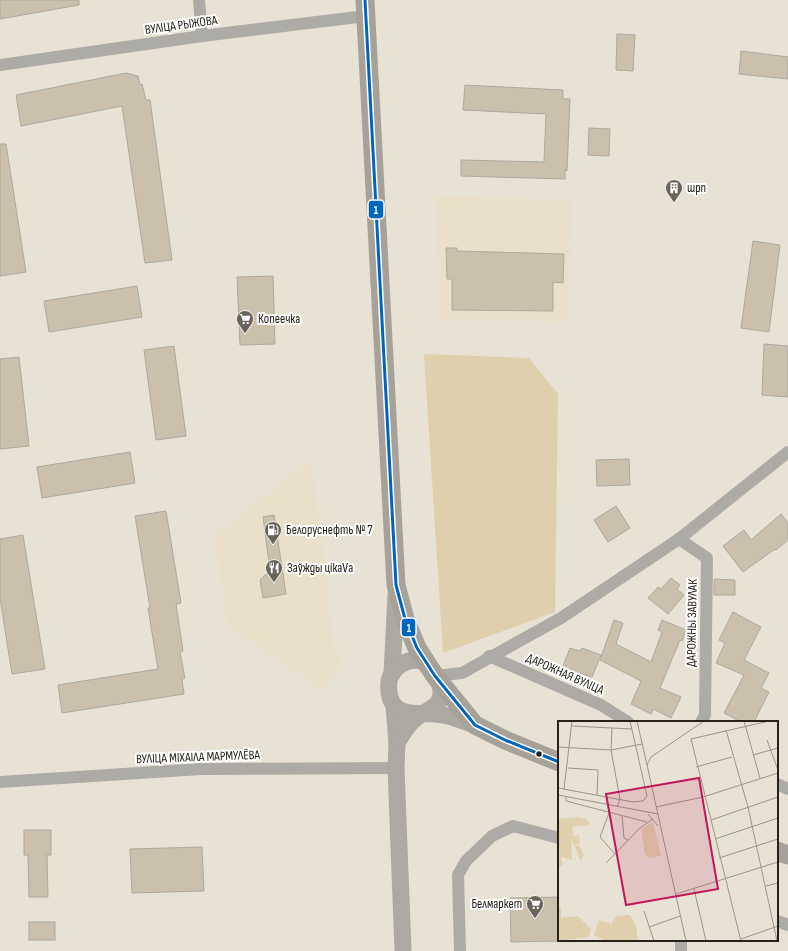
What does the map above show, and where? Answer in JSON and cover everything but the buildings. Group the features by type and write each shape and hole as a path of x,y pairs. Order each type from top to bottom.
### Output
{"main road":[{"path":"366,8 396,585 392,674 388,689 394,706 397,743 396,768 403,951"},
{"path":"396,585 405,619 417,648 441,688 441,696 434,707 422,714 410,724 397,743"},
{"path":"392,674 402,664 415,660 426,664 475,725"},
{"path":"394,706 408,714 445,715 475,725 505,740 558,762"},
{"path":"778,851 788,855"}],"street":[{"path":"199,0 202,36"},
{"name":"ВУЛІЦА РЫЖОВА","path":"0,65 202,36 366,8"},
{"path":"435,676 462,673 489,656 561,618 679,539 788,452"},
{"name":"ДАРОЖНЫ ЗАВУЛАК","path":"679,539 708,558 705,715 702,721"},
{"name":"ДАРОЖНАЯ ВУЛІЦА","path":"489,656 602,705 626,721"},
{"name":"ВУЛІЦА МІХАІЛА МАРМУЛЁВА","path":"0,782 200,768 396,768"},
{"path":"778,784 788,789"},
{"path":"460,951 458,875 466,861 492,836 513,826 558,838"},
{"path":"778,921 788,925"}],"shaded area":[{"path":"436,196 571,200 569,322 440,319"},
{"path":"424,354 529,358 558,394 555,612 443,653"},
{"path":"312,459 334,647 343,663 322,689 227,625 215,535"}],"transit line":[{"name":"1","path":"365,0 396,585 405,619 417,648 435,676 475,725 505,740 558,762"}],"place":[{"name":"шрп","path":"674,203"},
{"name":"Копеечка","path":"245,334"},
{"name":"Белоруснефть № 7","path":"273,545"},
{"name":"Заўжды цікаVа","path":"274,583"},
{"name":"Белмаркет","path":"535,919"}]}
